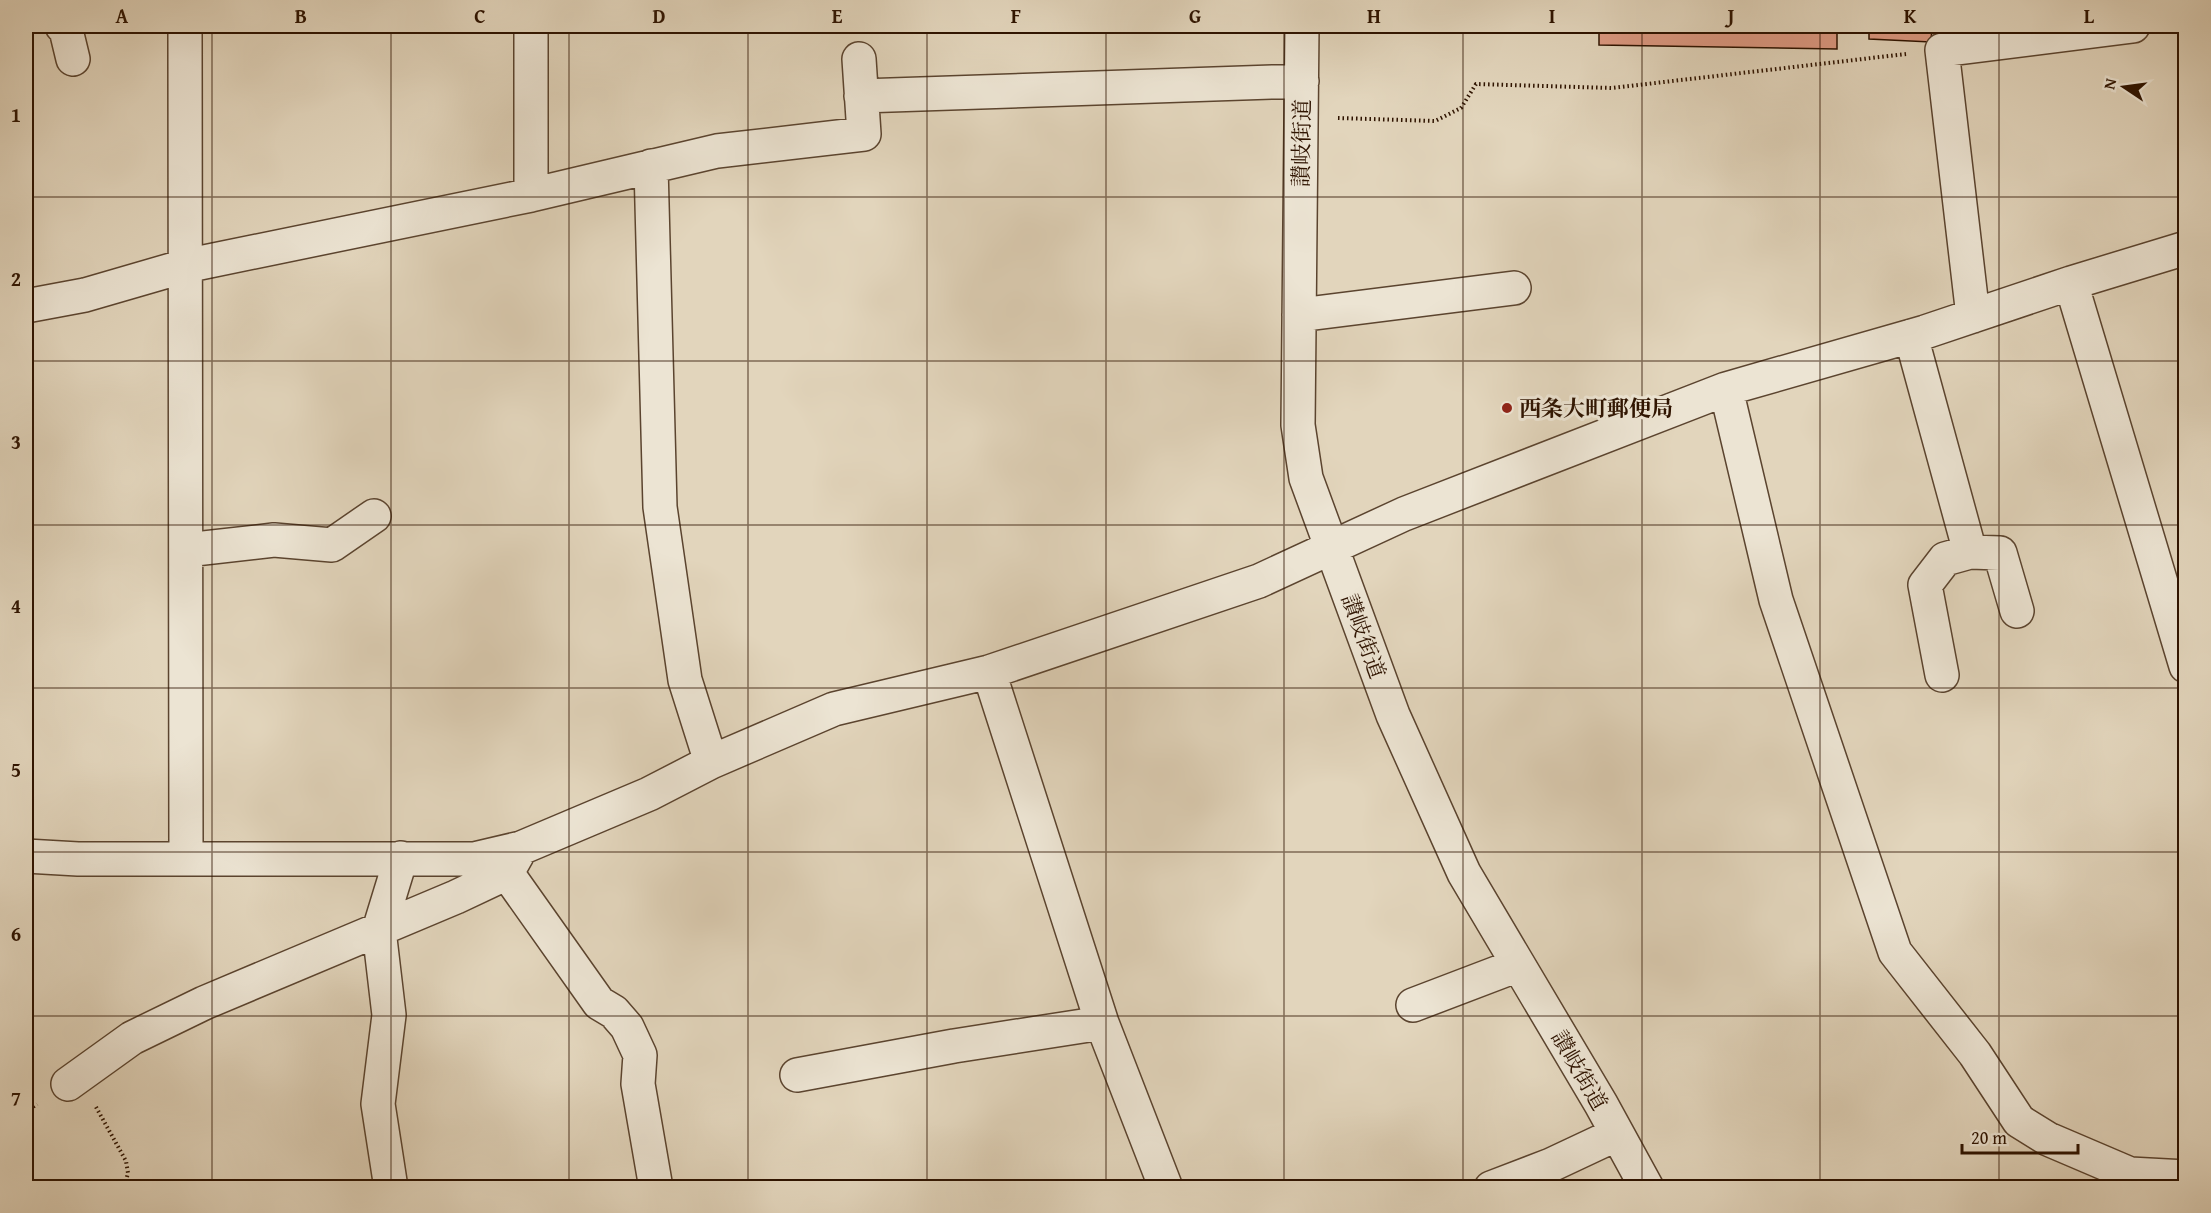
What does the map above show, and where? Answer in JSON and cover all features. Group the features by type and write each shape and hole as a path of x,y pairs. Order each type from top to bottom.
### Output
{"street":[{"path":"62,26 66,30 73,59"},
{"path":"184,26 186,858"},
{"path":"531,26 531,195"},
{"name":"讃岐街道","path":"1302,26 1298,425 1306,478 1393,715 1464,873 1647,1188"},
{"path":"1973,316 1942,50 2133,26"},
{"path":"26,306 85,295 185,266 531,195 717,151 864,134 859,59"},
{"path":"861,96 1302,81"},
{"path":"651,166 660,507 685,680 711,762"},
{"path":"74,1080 132,1038 194,1008 379,930 711,762 834,709 989,672 1259,581 1404,514 1726,389 1911,336 2186,248"},
{"path":"2071,283 2186,666"},
{"path":"1299,315 1514,288"},
{"path":"1911,336 1970,552"},
{"path":"1726,389 1776,600 1895,951 1975,1054 2019,1121 2048,1139 2130,1174 2186,1177"},
{"path":"186,550 274,540 332,545 374,516"},
{"path":"1942,675 1925,585 1946,559 1970,552 2000,553 2017,611"},
{"path":"989,672 1102,1023 1166,1188"},
{"path":"26,856 78,859 514,860"},
{"path":"391,1188 378,1104 389,1015 379,930 401,858"},
{"path":"514,860 598,1003 614,1012 627,1027 636,1045 640,1055 638,1084 656,1188"},
{"path":"1413,1005 1518,965"},
{"path":"797,1076 954,1046 1102,1023"},
{"path":"1491,1188 1551,1165 1617,1134"}],"path":[{"path":"1302,116 1435,121 1461,108 1476,84 1612,88 1942,50"},
{"path":"74,1080 126,1161 128,1173 124,1188"}],"building":[{"path":"1599,26 1837,26 1837,49 1599,45"},
{"path":"1869,26 1932,26 1931,42 1869,39"}],"place":[{"name":"西条大町郵便局","path":"1507,408"}]}
